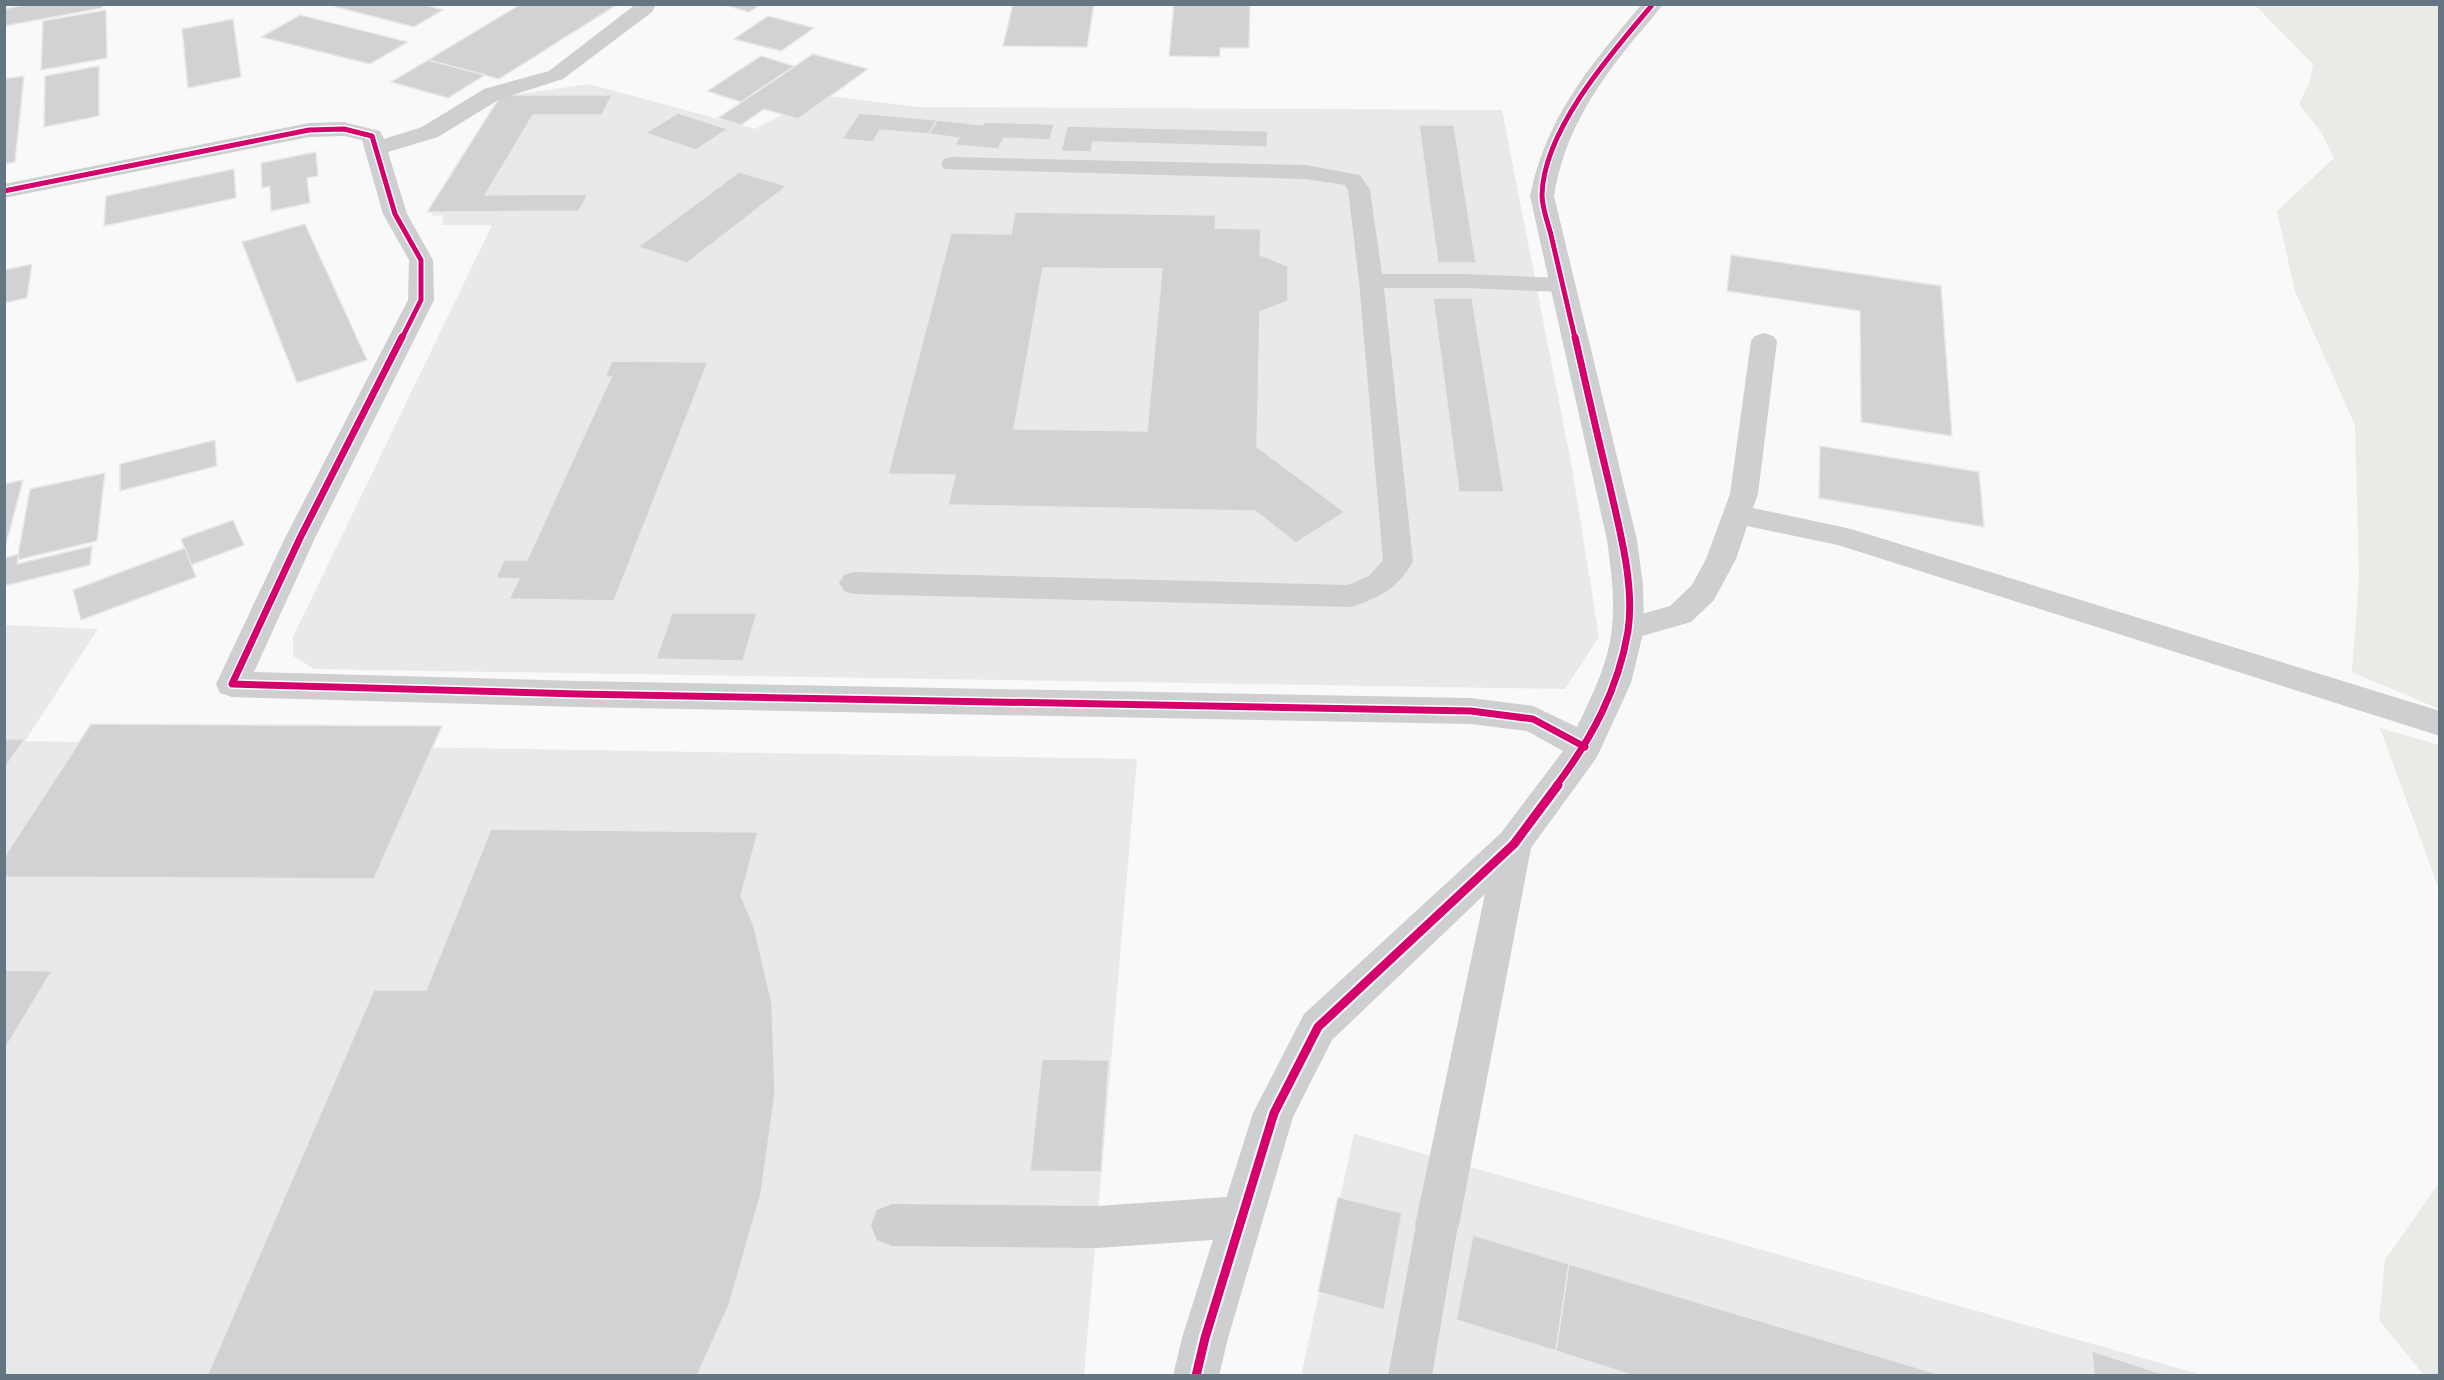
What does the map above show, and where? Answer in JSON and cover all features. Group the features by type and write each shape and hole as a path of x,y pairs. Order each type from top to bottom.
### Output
{"street":[{"path":"375,149 430,132 492,94 556,75 645,8 646,4"},
{"path":"1196,1376 1205,1338 1274,1113 1318,1027 1514,844 1584,747 1615,683 1628,629 1628,585 1622,540 1542,196 1547,165 1561,130 1596,75 1653,4"},
{"path":"4,191 309,130 344,129 372,136 395,214 421,260 421,300 305,528 232,684 590,694 1471,711 1533,719 1584,747"},
{"path":"1437,1225 1514,844"}],"lane":[{"path":"854,583 1351,597 1379,584 1398,562 1371,281 1359,190 1352,180 1305,172 952,164"},
{"path":"1371,281 1464,281 1562,285"},
{"path":"1628,629 1680,614 1703,592 1721,559 1744,494 1764,341"},
{"path":"1737,514 1840,536 2439,724"},
{"path":"892,1225 1097,1227 1241,1217"},
{"path":"1418,1373 1437,1225"}],"shaded area":[{"path":"2255,5 2439,5 2439,709 2352,672 2359,575 2355,425 2295,291 2277,211 2334,158 2321,132 2299,104 2310,81 2313,64"},
{"path":"589,84 755,129 820,95 919,107 1502,110 1572,468 1599,637 1565,689 314,669 293,656 293,637 492,225 442,225 443,215 431,216 507,96"},
{"path":"5,625 98,629 25,741 1137,759 1084,1375 5,1376"},
{"path":"2380,728 2439,745 2439,889"},
{"path":"1354,1134 2202,1375 1301,1376"},
{"path":"2439,1183 2439,1375 2424,1375 2379,1320 2385,1260"}],"building":[{"path":"28,4 102,4 102,8 4,26 4,9"},
{"path":"325,4 422,4 443,10 414,27"},
{"path":"521,4 618,4 499,79 428,60"},
{"path":"721,4 761,4 749,12"},
{"path":"1013,4 1094,4 1087,47 1003,46"},
{"path":"1174,4 1250,4 1249,48 1220,48 1220,57 1169,56"},
{"path":"106,10 107,58 41,70 43,21"},
{"path":"300,15 408,42 370,64 261,37"},
{"path":"768,16 814,28 781,51 734,39"},
{"path":"233,19 241,77 188,88 182,29"},
{"path":"813,54 868,69 798,119 764,109 741,125 718,118"},
{"path":"761,56 794,66 741,102 707,91"},
{"path":"428,60 485,75 448,98 391,82"},
{"path":"99,66 99,116 44,127 45,76"},
{"path":"24,76 15,162 4,164 4,79"},
{"path":"501,95 612,95 602,115 533,115 485,195 588,194 579,211 427,212"},
{"path":"678,113 728,129 696,150 645,133"},
{"path":"859,113 937,120 929,134 880,130 873,142 842,139"},
{"path":"937,120 983,125 984,122 1054,124 1050,140 1004,138 998,149 955,145 959,138 929,134"},
{"path":"1419,125 1454,125 1476,263 1438,263"},
{"path":"1067,126 1268,131 1267,147 1093,142 1091,152 1061,151"},
{"path":"316,152 318,176 307,178 310,203 271,211 270,186 262,188 261,163"},
{"path":"234,169 236,198 104,226 106,196"},
{"path":"739,172 787,186 687,263 638,247"},
{"path":"1015,212 1216,215 1215,228 1261,229 1260,255 1288,266 1288,301 1260,312 1257,447 1345,512 1296,543 1255,511 948,505 955,475 888,474 951,233 1011,234","holes":["1043,268 1162,269 1147,431 1014,429"]},
{"path":"305,224 367,360 297,383 242,242"},
{"path":"1731,255 1941,286 1952,436 1861,422 1860,311 1727,291"},
{"path":"32,264 27,298 4,303 4,270"},
{"path":"1433,298 1472,298 1504,492 1459,492"},
{"path":"612,361 708,362 614,601 509,599 519,579 496,578 504,560 527,560 611,377 605,377"},
{"path":"215,440 217,466 120,491 120,464"},
{"path":"1820,446 1979,472 1984,527 1819,498"},
{"path":"105,473 97,541 17,560 30,489"},
{"path":"23,480 4,552 4,484"},
{"path":"233,520 244,545 191,565 181,539"},
{"path":"92,546 90,565 4,586 4,558 19,554 17,564"},
{"path":"185,548 196,577 81,620 73,590"},
{"path":"672,613 757,613 743,661 656,659"},
{"path":"91,724 442,726 374,879 4,877 4,857"},
{"path":"4,739 25,739 4,769"},
{"path":"491,829 758,832 741,896 754,926 772,1004 775,1094 761,1194 729,1305 697,1376 207,1376 374,990 426,990"},
{"path":"4,970 52,971 4,1050"},
{"path":"1042,1059 1109,1060 1101,1172 1030,1171"},
{"path":"1338,1197 1402,1213 1384,1310 1318,1292"},
{"path":"1473,1235 1569,1264 1556,1351 1456,1320"},
{"path":"1569,1264 1945,1376 1634,1376 1556,1351"},
{"path":"2092,1351 2169,1376 2094,1376"}],"cycle path":[{"path":"1196,1376 1205,1338 1274,1113 1318,1027 1514,844 1585,747 1615,683 1628,629 1628,585 1622,540 1542,196 1548,165 1556,143 1578,100 1653,4"},
{"path":"4,191 309,130 344,129 372,136 395,214 421,260 421,300 300,538 232,684 578,694 1471,711 1533,719 1585,747"}]}
